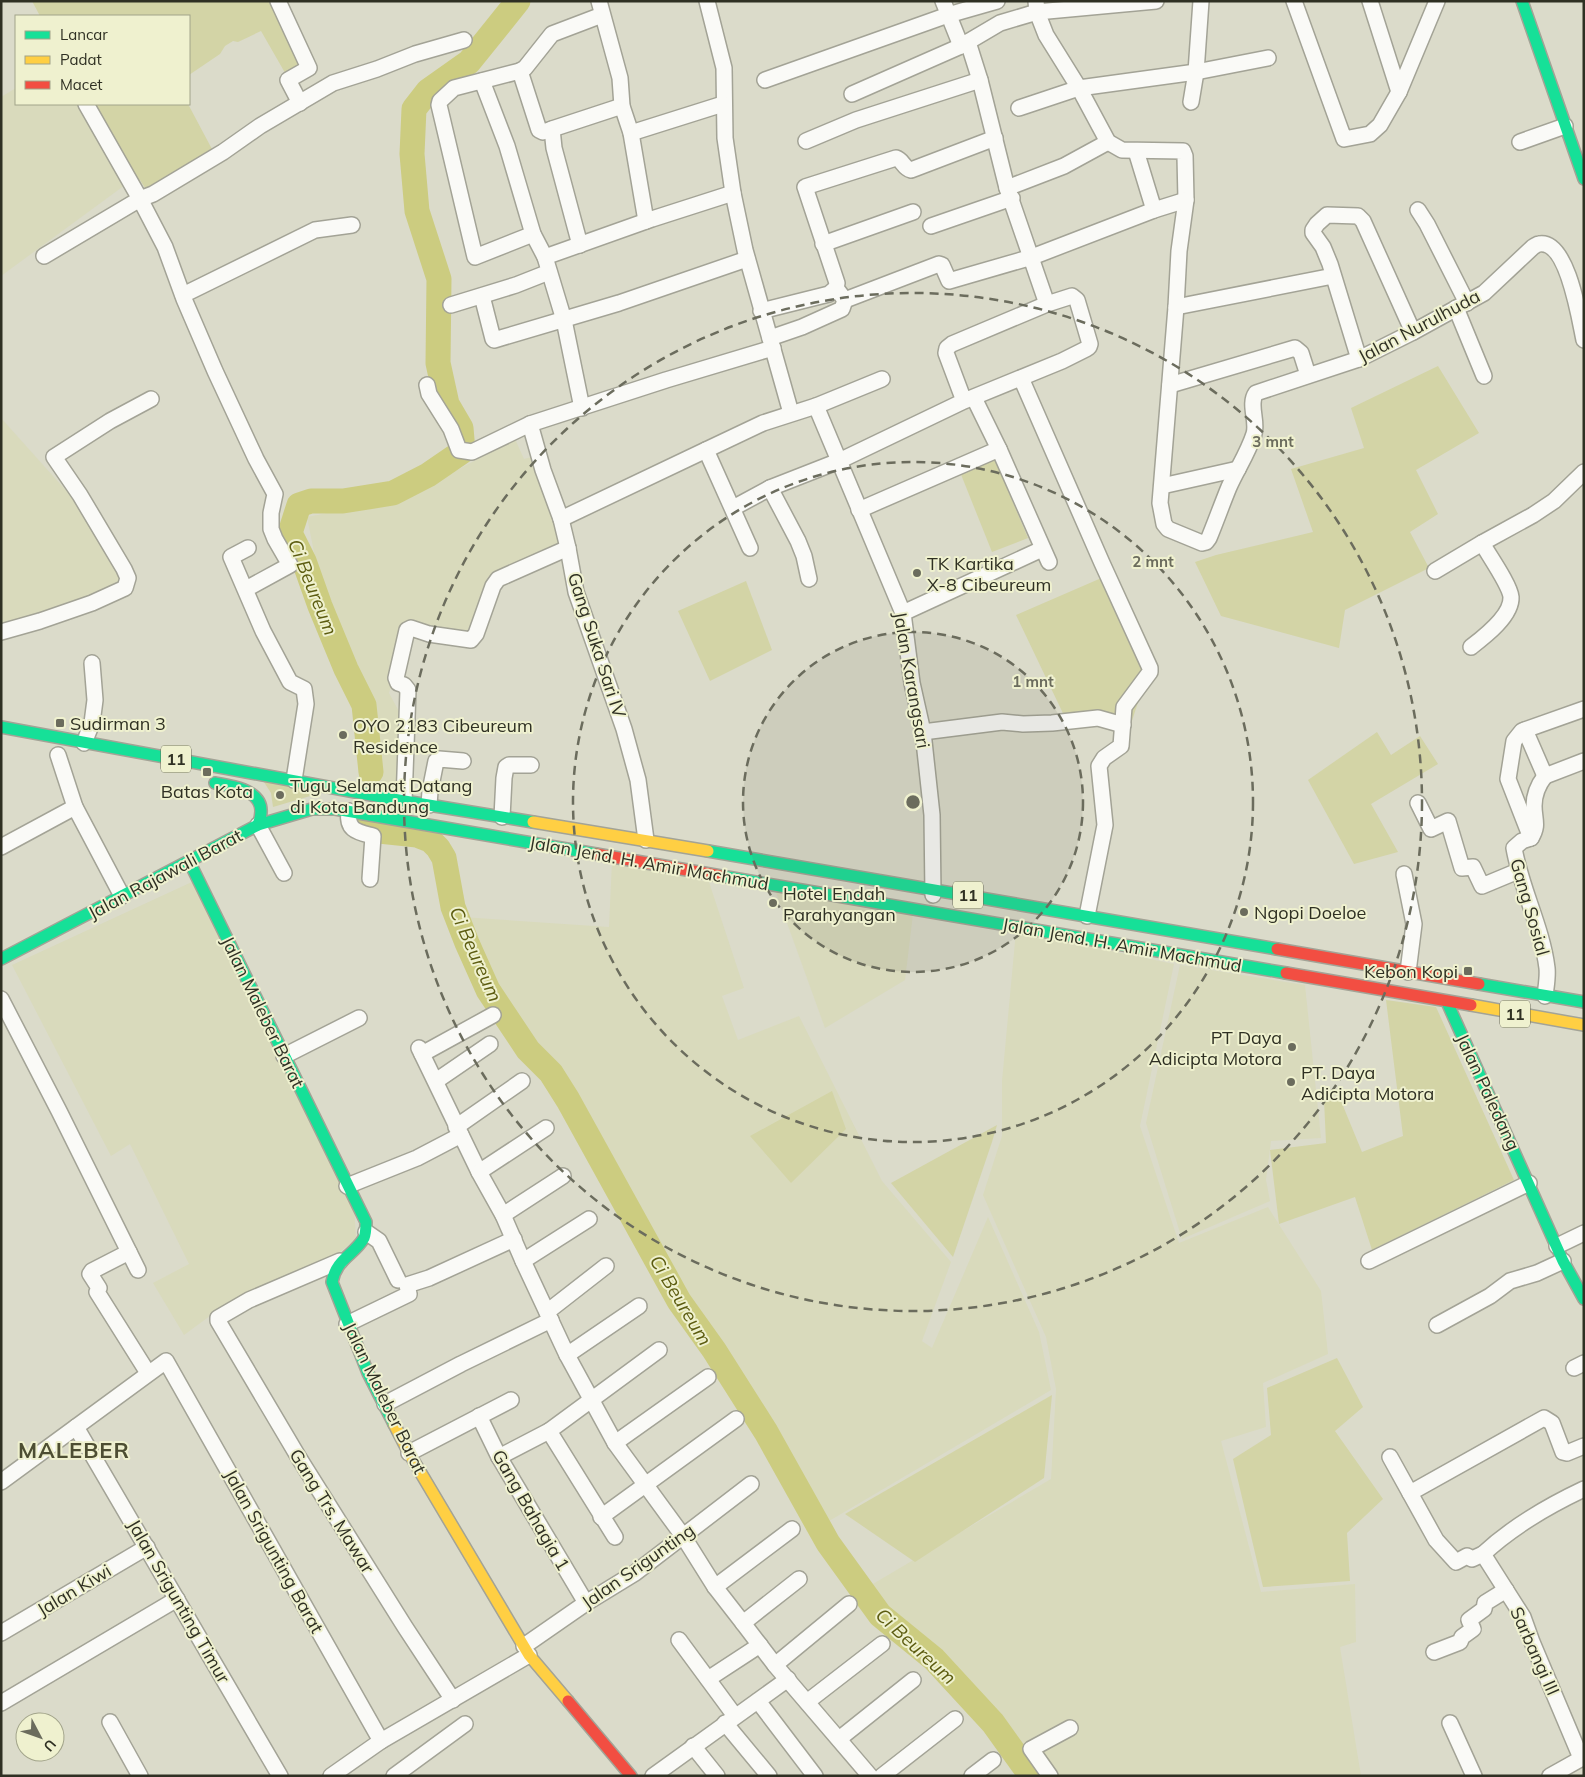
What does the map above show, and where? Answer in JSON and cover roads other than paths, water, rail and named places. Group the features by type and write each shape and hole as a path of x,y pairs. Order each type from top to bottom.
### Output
{"main road":[{"path":"1522,1 1584,179"},
{"name":"11","path":"1,727 294,780"},
{"name":"Jalan Jend. H. Amir Machmud","path":"294,780 429,806 646,840 1584,1002"},
{"name":"11","path":"207,782 241,788 251,792 258,801 261,810 261,818 258,825"},
{"name":"Jalan Rajawali Barat","path":"3,954 122,896 258,825 312,808 342,810"},
{"name":"Jalan Jend. H. Amir Machmud","path":"342,810 1584,1025"},
{"name":"Jalan Maleber Barat","path":"188,861 311,1107 347,1186 366,1222 366,1232 362,1240 340,1261 333,1272 332,1282 368,1373 409,1453 527,1650 631,1776"},
{"name":"Jalan Paledang","path":"1447,1002 1557,1246 1584,1299"}],"street":[{"path":"278,1 309,68 288,80 300,103"},
{"path":"707,1 724,68 723,104 725,138 733,193 747,258 791,413"},
{"path":"765,80 946,8 997,1"},
{"path":"852,94 964,44 1000,23 1036,6 1156,1"},
{"path":"1191,102 1196,72 1201,1"},
{"path":"1294,1 1344,138 1370,134 1376,130 1399,92 1436,1"},
{"path":"1370,1 1399,92"},
{"path":"1036,6 1046,36 1079,88 1108,142 1122,150 1184,152 1186,200 1179,251 1160,503 1164,524 1168,529 1202,543 1206,542 1238,470"},
{"path":"533,234 474,256 439,105 440,101 452,89 520,71 525,68 552,34 600,8 620,78 622,106 630,133 646,221"},
{"path":"946,8 980,80 1010,193 1047,304"},
{"path":"44,256 140,200 154,194 223,152 260,126 333,83 415,54 464,40"},
{"path":"1019,108 1079,88 1196,72 1268,58"},
{"path":"520,71 539,130 543,132 622,106"},
{"path":"806,141 856,120 980,80"},
{"path":"482,81 507,146 533,234 545,257 564,320 582,408"},
{"path":"630,133 723,104"},
{"path":"87,105 165,247 215,371 256,460 275,494 271,513 272,529 275,539 290,565 246,589"},
{"path":"1520,142 1565,126"},
{"path":"552,129 554,148 580,244"},
{"path":"427,385 429,394 466,451 530,424 772,343 842,309 841,294 805,187 896,158 901,160 907,169 911,170 995,138"},
{"path":"931,226 1010,193 1108,142"},
{"path":"1136,151 1154,210"},
{"path":"545,257 646,221 733,193"},
{"path":"762,311 829,294 841,294 939,264 942,265 949,281 1032,257 1154,210 1186,200"},
{"path":"1418,210 1426,224 1461,305 1484,376"},
{"path":"823,244 914,212"},
{"path":"1359,359 1323,247 1314,236 1313,230 1328,215 1358,216 1364,221 1412,332"},
{"path":"183,295 315,230 352,225"},
{"name":"Jalan Nurulhuda","path":"1238,470 1254,434 1253,398 1256,393 1359,359 1412,332 1484,293 1533,247 1540,244 1549,245 1554,248 1560,257 1574,290 1584,340"},
{"path":"482,296 494,340 620,303 747,258"},
{"path":"451,305 549,272"},
{"path":"1176,307 1333,276"},
{"path":"733,508 770,488 839,461 969,401 1062,361 1089,347 1079,305 1072,296 1047,304 952,344 947,348 946,354 969,401 999,449 1045,555 903,613"},
{"path":"1170,385 1295,348 1301,353 1308,376"},
{"path":"561,519 763,423 816,406 882,378"},
{"path":"1021,378 1102,563 1150,665 1150,672 1124,707 1122,746 1104,758 1099,766 1105,826 1087,916"},
{"path":"1,632 92,603 125,588 127,585 128,578 124,569 80,495 54,459 56,455 110,421 151,399"},
{"name":"Jalan Karangsari","path":"816,406 903,613 912,683 923,732 932,815 934,889 932,912"},
{"name":"Gang Suka Sari IV","path":"530,424 543,470 561,519 576,592 624,729 638,780 646,840"},
{"path":"859,510 999,449"},
{"path":"706,450 750,548"},
{"path":"1162,486 1238,470"},
{"path":"1435,571 1482,542 1533,515 1554,501 1584,472"},
{"path":"770,488 798,541 804,556 809,579"},
{"path":"1471,646 1492,631 1509,606 1511,596 1482,542"},
{"path":"248,548 231,557 267,639 290,682 304,689 305,694 306,704 294,780"},
{"path":"404,801 408,690 404,685 398,683 396,678 407,630 411,628 429,634 470,640 476,634 493,586 498,579 568,548"},
{"path":"84,743 92,723 94,700 92,662"},
{"path":"1545,776 1530,727 1584,709"},
{"path":"923,732 1002,722 1023,724 1052,723 1098,718 1123,725"},
{"name":"Gang Sosial","path":"1530,727 1522,731 1514,741 1508,779 1531,838 1522,841 1514,848 1518,871 1534,919 1547,969 1545,996"},
{"path":"58,755 75,807 122,896"},
{"path":"429,806 436,761 439,759 463,761"},
{"path":"1531,838 1536,830 1534,805 1538,785 1545,776 1584,762"},
{"path":"502,817 506,767 530,765"},
{"path":"1418,803 1431,829 1448,821 1462,868 1473,867 1482,886 1518,871"},
{"path":"1,847 75,807"},
{"path":"342,810 348,818 350,826 356,831 373,836 370,879"},
{"path":"258,825 284,873"},
{"path":"1404,874 1414,924 1408,972"},
{"path":"1,999 138,1270"},
{"path":"493,1015 420,1051 436,1081 458,1131 503,1215 567,1354 616,1444 682,1536 715,1587 775,1664 870,1776"},
{"path":"284,1056 359,1018"},
{"path":"436,1081 490,1044"},
{"path":"347,1186 417,1158 458,1131 522,1081"},
{"path":"480,1172 546,1128"},
{"path":"503,1215 563,1176"},
{"path":"1369,1261 1529,1183"},
{"path":"523,1261 589,1219"},
{"path":"366,1232 378,1241 398,1280"},
{"path":"1557,1246 1584,1233"},
{"path":"348,1324 409,1294 407,1285 429,1278 514,1239"},
{"path":"1,1482 148,1373 97,1292 99,1288 90,1274 92,1271 129,1252"},
{"name":"Gang Trs. Mawar","path":"340,1261 249,1300 218,1318 218,1321 299,1458 453,1700"},
{"path":"1436,1325 1490,1296 1510,1281 1537,1273 1564,1261"},
{"path":"385,1404 549,1316 606,1266"},
{"path":"567,1354 639,1306"},
{"path":"499,1457 548,1431 659,1350"},
{"name":"Jalan Srigunting Barat","path":"148,1373 166,1361 381,1741"},
{"path":"616,1444 708,1376"},
{"path":"409,1453 511,1400"},
{"name":"Gang Bahagia 1","path":"479,1416 499,1457 586,1603"},
{"path":"1410,1493 1544,1418 1552,1423 1563,1452 1567,1453 1584,1446"},
{"path":"601,1517 736,1419"},
{"name":"Jalan Srigunting Timur","path":"76,1427 280,1776"},
{"path":"548,1431 615,1538"},
{"path":"1390,1457 1436,1540 1456,1562 1466,1556 1472,1560 1483,1554 1507,1534 1548,1508 1584,1489"},
{"name":"Jalan Srigunting","path":"331,1776 381,1741 453,1700 527,1650 586,1603 635,1573 751,1484"},
{"path":"715,1587 792,1529"},
{"name":"Jalan Kiwi","path":"1,1633 147,1547"},
{"name":"Sarbangi III","path":"1483,1554 1524,1617 1532,1642 1583,1757"},
{"path":"743,1623 799,1579"},
{"path":"1434,1652 1460,1642 1462,1637 1473,1629 1469,1620 1484,1608 1485,1603 1506,1590"},
{"path":"1,1703 177,1598"},
{"path":"775,1664 850,1604"},
{"path":"679,1640 708,1679 730,1720 768,1776"},
{"path":"807,1702 882,1644"},
{"path":"708,1679 760,1645"},
{"path":"653,1776 788,1679"},
{"path":"839,1739 913,1680"},
{"path":"758,1701 815,1776"},
{"path":"882,1776 955,1719"},
{"path":"110,1722 140,1776"},
{"path":"1450,1723 1474,1776"},
{"path":"394,1776 464,1724"},
{"path":"1050,1776 1031,1749 1070,1728"},
{"path":"693,1746 717,1776"},
{"path":"1555,1775 1583,1757"},
{"path":"972,1776 993,1760"}],"waterway":[{"name":"Ci Beureum","path":"371,772 364,705 346,669 304,561 290,533 299,505 311,501 343,501 393,493 428,475 463,451 461,428 447,404 438,363 439,279 417,211 412,154 414,109 428,91 469,62 518,1"},
{"name":"Ci Beureum","path":"370,822 379,831 417,835 430,840 438,848 444,858 453,907 488,990 528,1050 551,1073 568,1100 679,1301 714,1350 766,1432 828,1543 880,1615 934,1659 993,1723 1031,1776"}],"place":[{"name":"TK Kartika X-8 Cibeureum","path":"917,573"},
{"name":"Sudirman 3","path":"60,723"},
{"name":"OYO 2183 Cibeureum Residence","path":"343,735"},
{"name":"Batas Kota","path":"207,772"},
{"name":"Tugu Selamat Datang di Kota Bandung","path":"280,795"},
{"name":"Hotel Endah Parahyangan","path":"773,903"},
{"name":"Ngopi Doeloe","path":"1244,912"},
{"name":"Kebon Kopi","path":"1468,971"},
{"name":"PT Daya Adicipta Motora","path":"1292,1047"},
{"name":"PT. Daya Adicipta Motora","path":"1291,1082"}],"district":[{"name":"MALEBER","path":"74,1450"}]}
